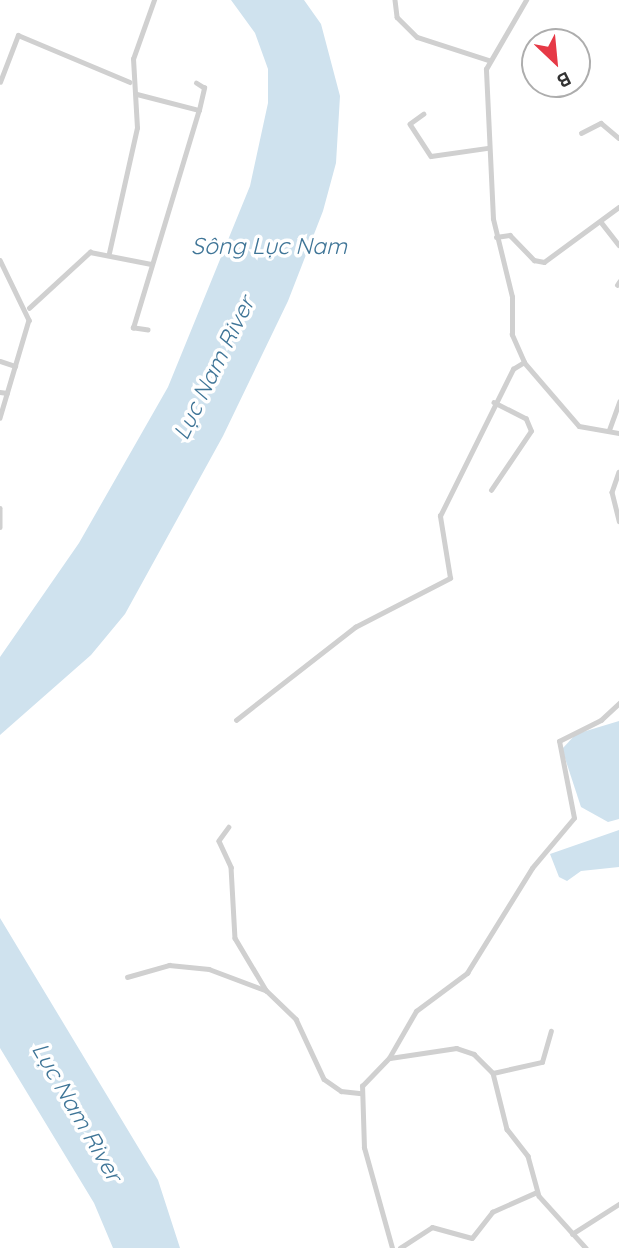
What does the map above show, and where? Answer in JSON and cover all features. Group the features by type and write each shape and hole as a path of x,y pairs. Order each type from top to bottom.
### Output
{"street":[{"path":"130,82 154,0"},
{"path":"395,0 397,17 416,37 488,60"},
{"path":"526,0 488,60 487,148 496,237 512,298 512,335 524,362 566,417 583,427 619,433"},
{"path":"0,82 19,35 130,82 137,94 137,128 109,253"},
{"path":"148,330 133,328 199,110 204,88 196,83"},
{"path":"137,94 199,110"},
{"path":"424,114 410,124 431,156 487,148"},
{"path":"581,133 601,123 619,138"},
{"path":"496,237 510,235 540,262 601,222 619,206"},
{"path":"601,222 619,245"},
{"path":"28,308 88,253 109,253 151,264"},
{"path":"0,260 28,308 26,342 15,366 0,418"},
{"path":"0,361 15,366"},
{"path":"236,720 362,622 450,578 440,516 509,373 524,362"},
{"path":"0,392 7,393"},
{"path":"610,430 619,402"},
{"path":"491,490 531,431 526,419 494,403"},
{"path":"619,472 612,492 619,521"},
{"path":"0,508 0,527"},
{"path":"537,1192 492,1212 471,1238 432,1227 396,1247 365,1148 361,1093 389,1058 416,1011 467,973 532,868 574,818 559,741 601,720 619,703"},
{"path":"229,827 219,841 231,866 234,934 266,990"},
{"path":"127,977 169,965 238,974 266,990 296,1019 324,1079 341,1091 361,1093"},
{"path":"493,1073 542,1062 551,1031"},
{"path":"389,1058 456,1048 474,1054 493,1073 507,1129 528,1156 537,1192 586,1248"},
{"path":"572,1234 619,1204"}],"water":[{"name":"Sông Lục Nam","path":"231,0 304,0 321,24 340,96 336,163 323,211 288,301 223,436 125,614 91,655 0,735 0,657 79,543 168,387 250,186 268,103 268,69 255,33"},
{"path":"619,721 619,819 608,822 581,807 562,749 576,734"},
{"path":"619,830 619,867 581,871 567,881 559,877 550,854"},
{"name":"Lục Nam River","path":"0,918 158,1180 180,1248 113,1248 94,1203 0,1048"}]}
